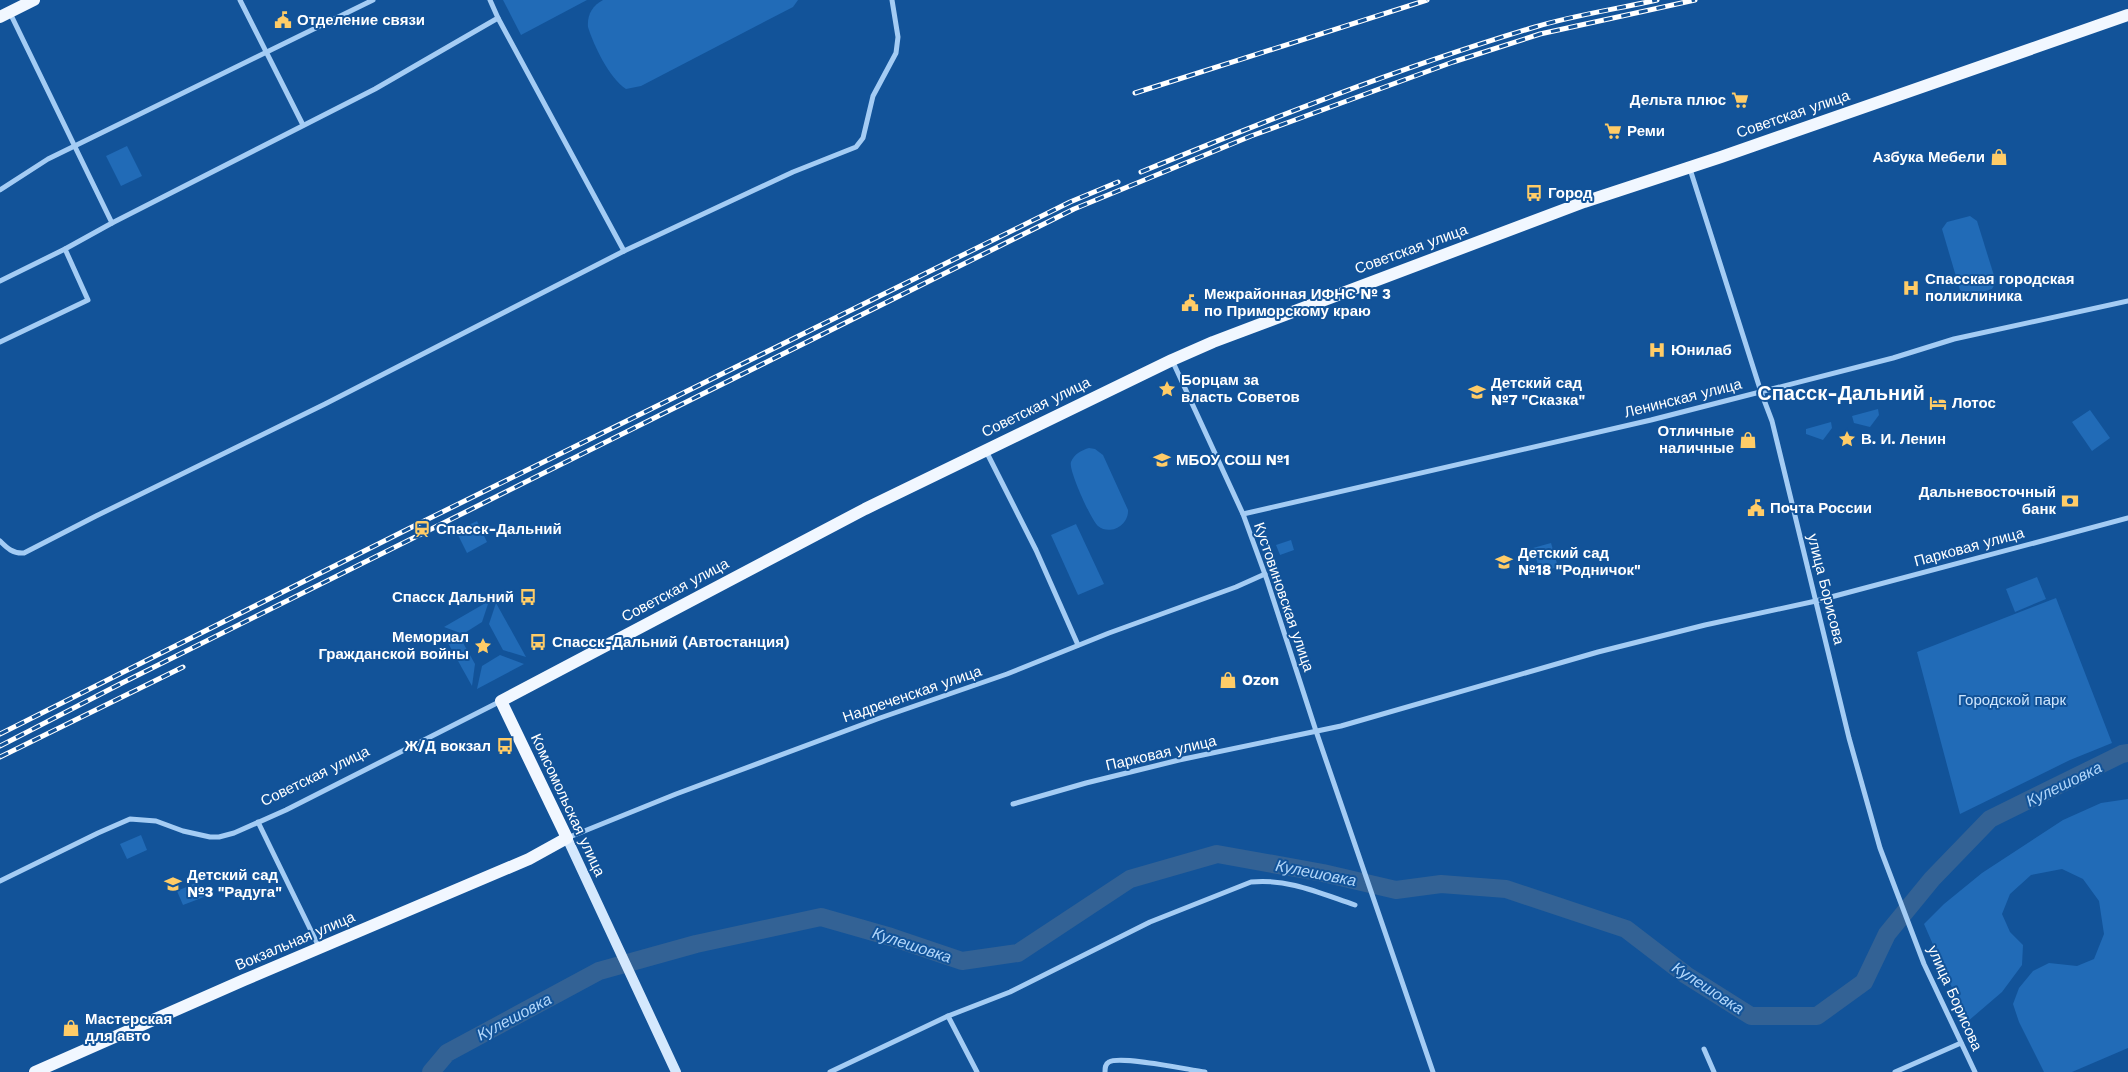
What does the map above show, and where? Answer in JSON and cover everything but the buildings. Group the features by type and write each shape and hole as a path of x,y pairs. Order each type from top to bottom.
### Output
{"main road":[{"path":"5,15 34,0"},
{"name":"Советская улица","path":"501,701 865,509 1172,360 1301,307 1584,202 2128,15"},
{"name":"Комсомольская улица","path":"501,701 676,1072"},
{"name":"Вокзальная улица","path":"35,1072 529,859 567,838"}],"street":[{"path":"240,0 303,125"},
{"path":"0,190 48,159 372,0"},
{"path":"490,0 624,252"},
{"path":"0,541 17,554 24,553 325,404 624,252 794,172 856,147 863,138 874,96 896,53 898,37 892,0"},
{"path":"5,15 112,223"},
{"path":"0,281 375,89 498,18"},
{"name":"улица Борисова","path":"1690,167 1761,392 1772,421 1849,738 1880,848 1924,964 1975,1072"},
{"path":"0,342 88,300 65,249"},
{"name":"Ленинская улица","path":"1243,514 1545,445 1761,392 1893,358 1954,339 2128,301"},
{"name":"Кустовиновская улица","path":"1172,360 1243,514 1265,574 1316,731 1433,1072"},
{"path":"986,450 1036,550 1078,645"},
{"name":"Парковая улица","path":"1013,804 1086,783 1179,760 1379,716 1598,652 1705,625 1816,601 2128,518"},
{"name":"Надреченская улица","path":"567,838 695,787 880,718 1001,676 1078,645 1236,587 1265,574"},
{"name":"Советская улица","path":"0,881 130,819 156,822 196,835 219,837 234,833 286,810 501,701"},
{"path":"258,822 319,948"},
{"path":"830,1072 948,1016 1010,992 1158,918 1251,882 1292,885 1354,906"},
{"path":"948,1016 978,1072"},
{"path":"1895,1072 1960,1043"},
{"path":"1704,1049 1714,1072"},
{"path":"1105,1072 1105,1067 1109,1062 1134,1060 1205,1072"}],"green space":[{"path":"503,0 587,0 521,35"},
{"path":"603,0 798,0 793,7 641,86 626,89 608,70 588,27 591,11"},
{"path":"127,146 142,176 121,186 106,156"},
{"path":"1970,216 1977,221 1996,282 1992,289 1969,296 1960,290 1942,229 1947,222"},
{"path":"1878,409 1879,415 1870,427 1854,423 1852,416"},
{"path":"2090,410 2110,438 2092,451 2072,422"},
{"path":"1831,422 1832,428 1823,440 1806,434 1806,429"},
{"path":"1089,448 1095,449 1103,455 1128,510 1122,524 1113,529 1103,529 1095,522 1073,474 1071,467 1072,459 1078,453"},
{"path":"477,521 487,542 467,553 456,531"},
{"path":"1076,524 1104,584 1078,595 1051,535"},
{"path":"1291,540 1294,550 1280,555 1276,545"},
{"path":"1551,543 1558,567 1540,572 1533,548"},
{"path":"2037,577 2046,599 2015,612 2006,589"},
{"name":"Городской парк","path":"2056,598 2112,743 2070,760 1960,814 1917,652"},
{"path":"489,601 482,622 463,634 444,627"},
{"path":"496,603 526,657 503,650 489,624"},
{"path":"443,634 462,641 475,664 472,686"},
{"path":"500,655 524,664 477,689 482,666"},
{"path":"2128,799 2128,1048 2072,1072 2044,1072 2019,1022 2013,1004 2019,988 2033,971 2049,963 2077,966 2094,959 2104,934 2099,901 2083,879 2062,869 2031,875 2010,894 2002,914 2010,932 2023,945 2022,965 2002,992 1967,1022 1924,924 1944,904 1982,873 2063,820 2101,803"},
{"path":"141,835 147,850 127,859 120,844"},
{"path":"198,882 204,897 183,905 177,891"}],"waterway":[{"name":"Кулешовка","path":"431,1072 447,1053 599,971 696,944 821,917 891,937 962,961 1018,953 1130,879 1217,854 1323,873 1396,890 1441,884 1506,889 1626,929 1686,975 1751,1016 1817,1016 1864,982 1887,934 1932,879 1990,819 2122,754 2128,753"}],"railway":[{"path":"1135,93 1427,0"},
{"path":"1141,172 1287,113 1435,59 1550,23 1657,0"},
{"path":"0,746 122,683 1074,209 1251,136 1453,62 1540,34 1695,0"},
{"path":"0,734 420,523 1070,202 1118,182"},
{"path":"0,757 183,667"}],"place":[{"name":"Отделение связи","path":"283,20"},
{"name":"Дельта плюс","path":"1740,100"},
{"name":"Реми","path":"1613,131"},
{"name":"Азбука Мебели","path":"1999,157"},
{"name":"Город","path":"1534,193"},
{"name":"Спасская городская поликлиника","path":"1911,288"},
{"name":"Межрайонная ИФНС № 3 по Приморскому краю","path":"1190,303"},
{"name":"Юнилаб","path":"1657,350"},
{"name":"Борцам за власть Советов","path":"1167,389"},
{"name":"Детский сад №7 \"Сказка\"","path":"1477,392"},
{"name":"Лотос","path":"1938,403"},
{"name":"В. И. Ленин","path":"1847,439"},
{"name":"Отличные наличные","path":"1748,440"},
{"name":"МБОУ СОШ №1","path":"1162,460"},
{"name":"Дальневосточный банк","path":"2070,501"},
{"name":"Почта России","path":"1756,508"},
{"name":"Спасск-Дальний","path":"422,529"},
{"name":"Детский сад №18 \"Родничок\"","path":"1504,562"},
{"name":"Спасск Дальний","path":"528,597"},
{"name":"Спасск-Дальний (Автостанция)","path":"538,642"},
{"name":"Мемориал Гражданской войны","path":"483,646"},
{"name":"Ozon","path":"1228,680"},
{"name":"Ж/Д вокзал","path":"505,746"},
{"name":"Детский сад №3 \"Радуга\"","path":"173,884"},
{"name":"Мастерская для авто","path":"71,1028"}],"district":[{"name":"Спасск-Дальний","path":"1841,393"}]}
